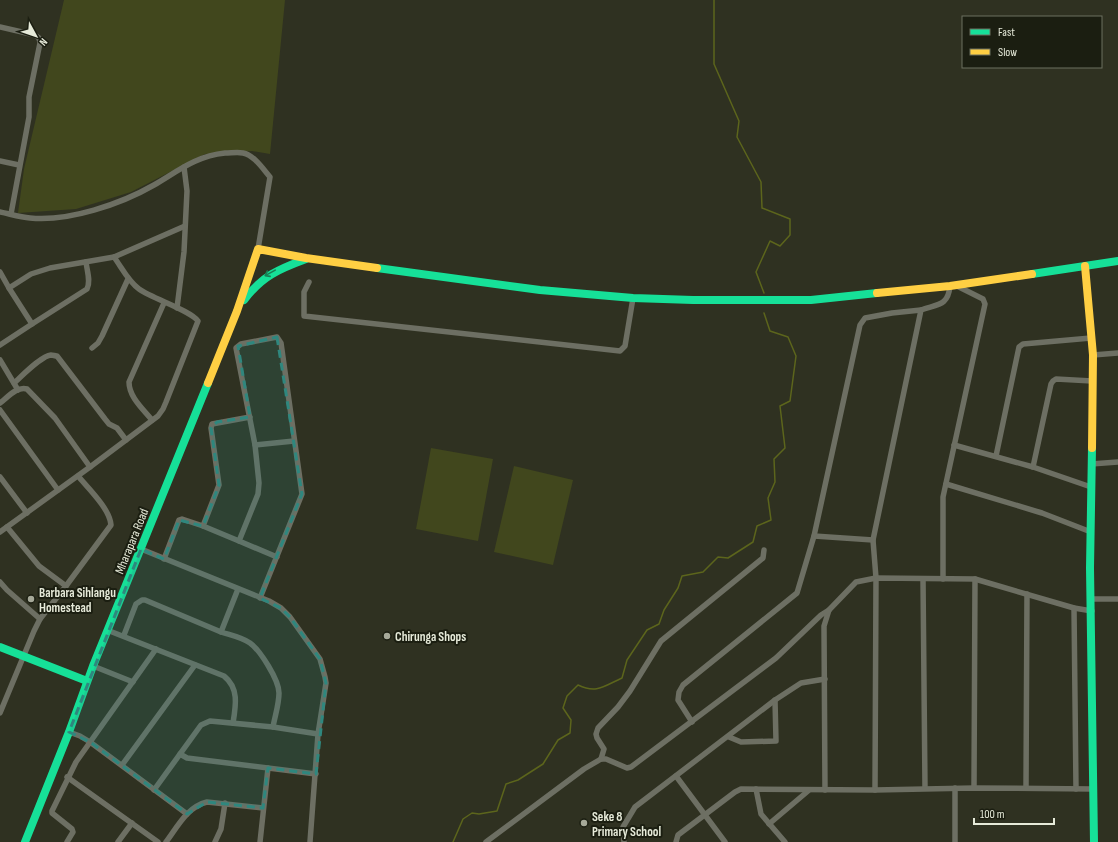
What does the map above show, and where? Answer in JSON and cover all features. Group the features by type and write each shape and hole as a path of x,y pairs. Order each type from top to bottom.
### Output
{"main road":[{"path":"258,249 306,258 540,290 634,298 811,300 952,285 1118,261"},
{"name":"Mharapara Road","path":"25,842 69,732 107,630 237,311 258,249"},
{"path":"237,311 249,292 264,277 277,269 306,258"},
{"path":"1085,266 1092,355 1090,568 1092,599 1094,842"},
{"path":"0,647 87,681"}],"street":[{"path":"0,27 35,35 39,38 40,43 29,97 29,117 11,214"},
{"path":"0,212 30,218 81,214 102,208 134,195 204,157 217,154 241,153 254,160 270,177 258,249"},
{"path":"0,161 19,165"},
{"path":"177,308 184,252 187,191 184,167"},
{"path":"9,288 40,271 114,257 185,226"},
{"path":"0,532 158,416 163,409 181,362 198,325 198,321 194,317 139,289 128,279 114,257"},
{"path":"0,345 87,290 89,277 86,262"},
{"path":"0,272 32,324"},
{"path":"92,348 98,343 102,336 128,279"},
{"path":"309,282 304,292 304,316 620,351 626,346 634,298"},
{"path":"692,722 678,700 679,692 683,685 797,593 814,536 860,324 865,318 892,312 921,310 943,303 949,295 952,285 983,299 986,304 943,497 943,579"},
{"path":"152,420 135,399 129,389 129,382 164,302"},
{"path":"875,790 876,578 873,540 921,310"},
{"path":"239,540 259,490 259,483 255,445 236,348 241,344 278,337 281,342 302,494 260,598"},
{"path":"996,456 1020,347 1024,344 1091,338"},
{"path":"1092,355 1118,353"},
{"path":"14,383 44,358 52,355 57,356 109,424 117,428 126,440"},
{"path":"0,360 18,390"},
{"path":"1033,467 1051,384 1053,381 1056,379 1092,381"},
{"path":"0,403 18,390 23,388 27,389 55,418 90,467"},
{"path":"0,410 58,490"},
{"path":"202,526 219,485 211,428 212,424 250,417"},
{"path":"255,445 294,441"},
{"path":"954,445 1033,467 1091,487"},
{"path":"1091,464 1118,462"},
{"path":"0,713 40,619 111,525 111,521 104,508 78,476"},
{"path":"0,477 26,513"},
{"path":"946,484 1042,513 1091,532"},
{"path":"164,559 180,520 182,519 239,540 277,557"},
{"path":"6,527 39,566 66,586"},
{"path":"814,536 873,540"},
{"path":"141,548 282,608 320,660 326,683 318,734 310,842"},
{"path":"486,842 601,758 604,750 597,738 596,734 598,728 618,707 630,691 661,641 763,558 764,550"},
{"path":"601,758 627,768 631,767 776,658 821,615 829,610 856,582 876,578 975,579 1074,608 1092,611"},
{"path":"923,579 925,788"},
{"path":"974,788 975,579"},
{"path":"0,582 40,619"},
{"path":"221,632 238,589"},
{"path":"1026,594 1026,788"},
{"path":"1092,599 1118,599"},
{"path":"124,636 136,604 142,600 145,600 221,632 249,642 256,648 276,680 279,693 273,727"},
{"path":"1074,608 1076,790"},
{"path":"825,790 824,626 829,610"},
{"path":"107,630 224,676 231,683 236,693 233,723"},
{"path":"67,842 72,836 72,829 53,815 52,811 67,777 156,648"},
{"path":"122,765 195,665"},
{"path":"93,666 133,682"},
{"path":"624,842 623,827 635,807 776,700 801,683 825,679"},
{"path":"729,737 741,742 776,741 776,700"},
{"path":"154,790 201,725 205,722 210,721 273,727 318,734"},
{"path":"69,732 90,742 187,814"},
{"path":"180,754 187,758 316,774"},
{"path":"260,842 268,768"},
{"path":"676,776 725,842"},
{"path":"67,777 158,842"},
{"path":"955,788 955,842"},
{"path":"676,842 678,835 741,789 1093,789"},
{"path":"756,789 762,814 785,842"},
{"path":"769,824 808,790"},
{"path":"166,842 187,814 200,803 225,803 263,808"},
{"path":"215,842 221,829 225,803"},
{"path":"118,842 132,823"}],"highlighted area":[{"path":"277,337 302,494 260,598 281,608 290,617 320,659 326,683 316,774 268,768 263,808 207,802 187,814 90,742 69,732 141,549 164,559 179,520 203,526 219,485 211,428 217,422 250,417 238,346"}],"green space":[{"path":"64,0 285,0 270,154 252,151 205,154 131,192 76,209 18,213 24,169"},
{"path":"431,448 493,459 478,541 416,529"},
{"path":"514,466 573,480 553,565 494,552"}],"waterway":[{"path":"714,0 714,64 739,121 737,137 761,182 762,208 790,219 790,235 780,246 770,241 756,272 764,293"},
{"path":"453,842 463,819 472,813 479,814 497,811 506,784 518,780 543,764 558,740 570,733 571,720 563,708 567,696 578,685 585,688 596,689 622,678 627,660 647,630 659,624 664,610 678,588 682,576 703,572 718,557 728,558 753,542 757,526 771,520 768,498 775,482 774,459 785,448 780,406 790,401 796,356 788,337 770,331 764,313"}],"traffic: fast":[{"path":"244,300 264,279 287,266 306,259"},
{"path":"1032,274 1118,261"},
{"path":"377,268 540,290 633,298 693,300 811,300 877,293"},
{"path":"25,842 69,732 93,666 208,383"},
{"path":"1092,448 1090,568 1094,842"},
{"path":"0,647 87,681"}],"traffic: slow":[{"path":"208,383 237,311 258,249 306,258 377,268"},
{"path":"1085,266 1093,355 1092,448"},
{"path":"877,293 950,286 1032,274"}],"place":[{"name":"Barbara Sihlangu Homestead","path":"31,599"},
{"name":"Chirunga Shops","path":"387,636"},
{"name":"Seke 8 Primary School","path":"584,823"}]}
